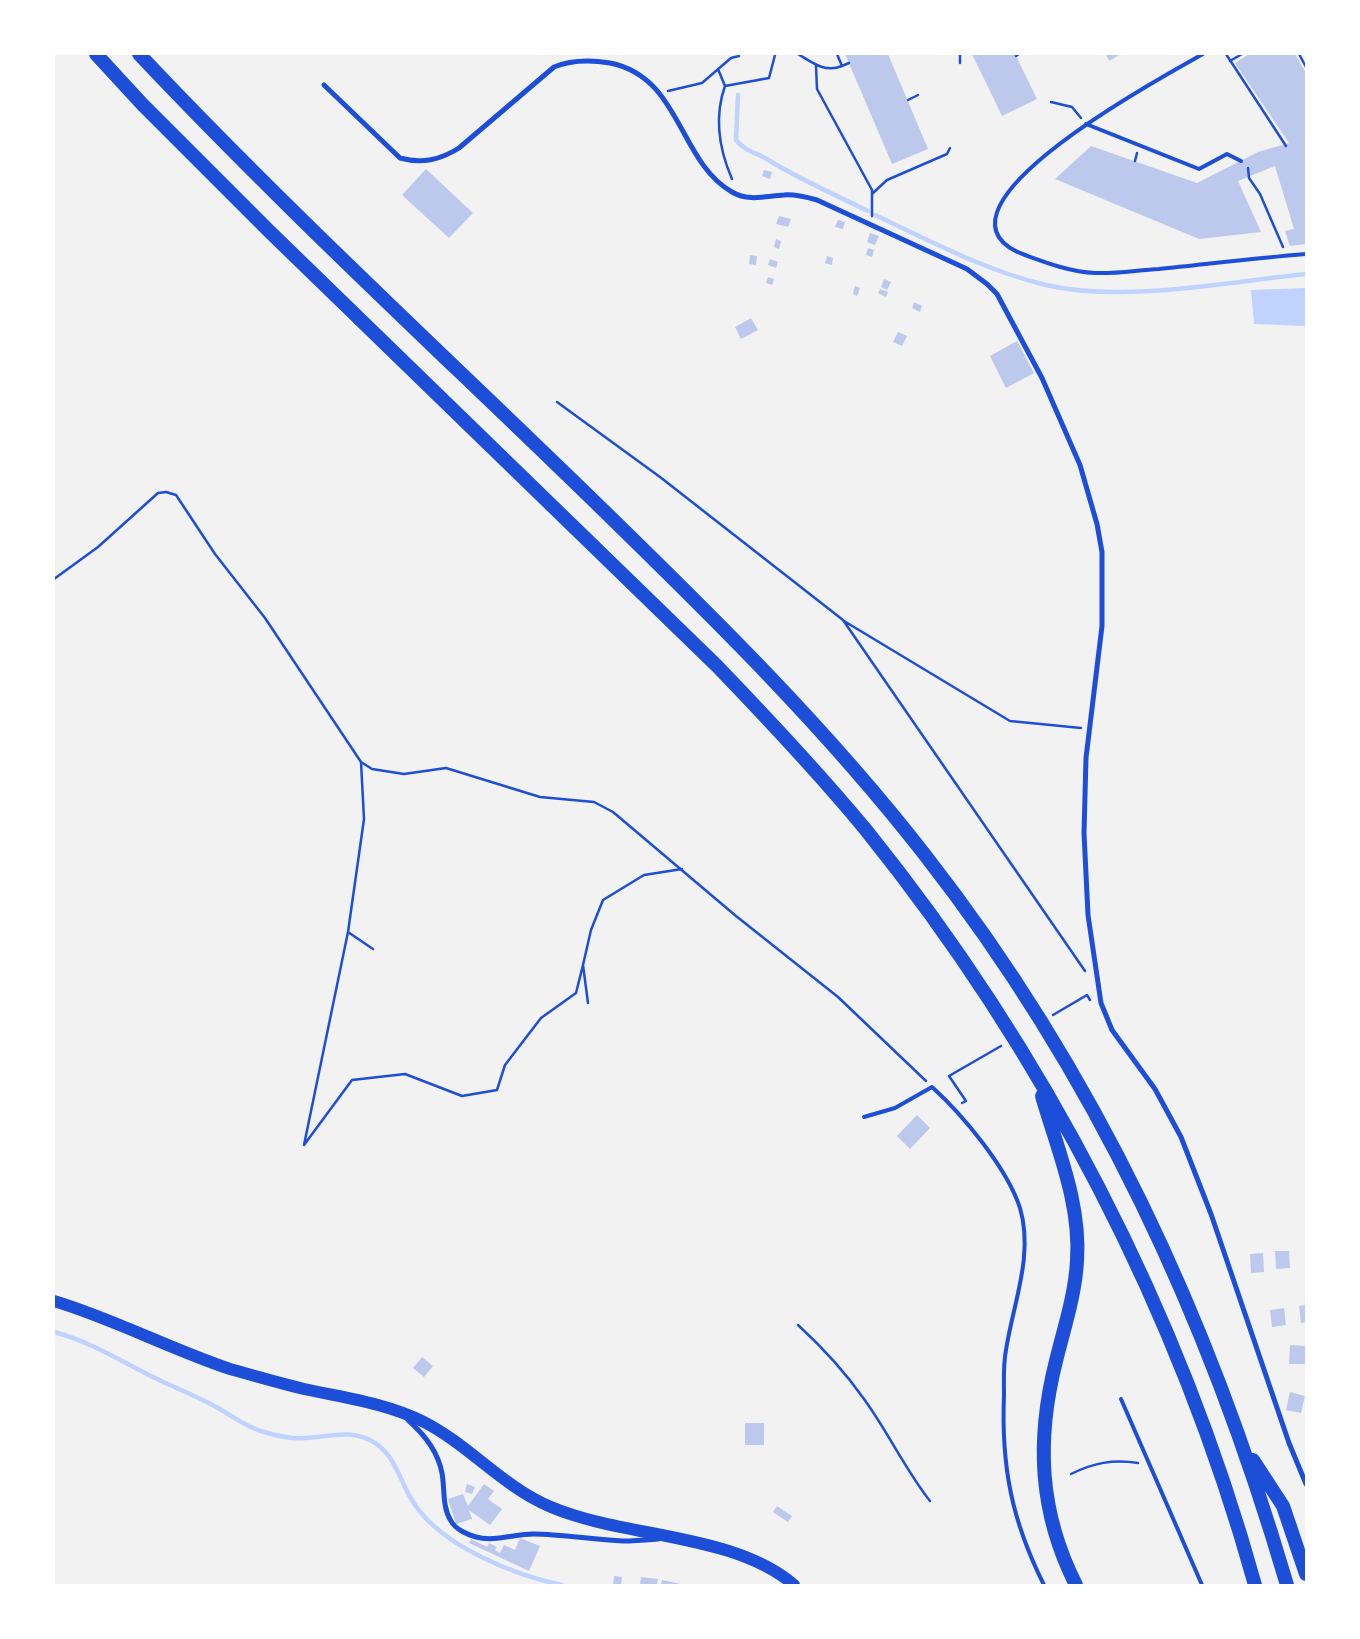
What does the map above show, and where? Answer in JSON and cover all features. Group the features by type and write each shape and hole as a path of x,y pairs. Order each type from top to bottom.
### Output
{"highway":[{"path":"96,54 142,104 215,177 717,666 788,740 864,827 908,885 991,1004 1037,1076 1101,1192 1148,1289 1219,1469 1255,1585"},
{"path":"139,54 256,174 738,642 859,774 927,857 979,928 1032,1008 1082,1089 1126,1170 1173,1266 1213,1363 1243,1444 1287,1585"},
{"path":"1037,1076 1066,1170 1073,1202 1077,1239 1074,1286 1049,1392 1042,1455 1051,1522 1059,1547 1076,1585"},
{"path":"1243,1444 1283,1506 1306,1574"}],"main road":[{"path":"54,1301 229,1368 279,1383 371,1402 399,1411 432,1427 524,1494 550,1507 607,1525 670,1538 754,1561 775,1571 794,1585"}],"street":[{"path":"324,85 400,158 415,162 436,159 459,148 544,74 563,64 603,62 622,66 640,74 659,93 703,165 722,185 739,195 760,198 796,195 818,200 967,269 987,284 1005,308 1042,378 1080,465 1097,524 1102,552 1103,605 1100,657 1090,729 1084,793 1085,873 1098,990 1105,1017 1155,1089 1181,1137 1197,1175 1289,1443 1306,1484"},
{"path":"399,1411 428,1442 438,1459 442,1474 443,1495 447,1514 452,1524 461,1530 477,1537 495,1538 516,1534 624,1541 670,1538"}],"lane":[{"path":"1202,54 1086,124 1033,165 1005,194 995,217 996,232 1002,242 1018,252 1050,264 1094,273 1306,254"},
{"path":"1086,124 1199,169 1227,154 1241,161"},
{"path":"864,1117 895,1108 932,1087 954,1108 1002,1174 1020,1209 1024,1247 1021,1277 1005,1351 1004,1456 1008,1486 1017,1518 1044,1585"},
{"path":"1121,1399 1149,1466 1179,1528 1202,1585"}],"path":[{"path":"725,86 770,78 775,54"},
{"path":"798,54 816,66 832,70 849,63"},
{"path":"837,54 842,66"},
{"path":"960,54 960,63"},
{"path":"1226,54 1286,146"},
{"path":"1230,61 1242,54"},
{"path":"1299,54 1306,67"},
{"path":"659,93 702,83 731,58 739,56"},
{"path":"816,66 817,88 872,194 872,206"},
{"path":"718,69 725,86 717,122 726,166 739,195"},
{"path":"908,100 918,95"},
{"path":"1051,102 1072,107 1086,124"},
{"path":"872,194 887,180 908,173 947,154 950,148"},
{"path":"1248,165 1249,178 1260,194 1283,247"},
{"path":"557,402 660,478 843,620 1010,721 1090,729"},
{"path":"54,579 98,547 158,494 166,492 176,495 215,554 265,618 361,762 372,769 404,774 446,768 540,797 594,802 613,812 736,916 838,997 932,1087"},
{"path":"843,620 1098,990"},
{"path":"361,762 364,818 348,932 304,1145 352,1080 405,1074 462,1096 497,1090 505,1065 541,1018 576,993 591,930 603,900 644,875 682,869"},
{"path":"348,932 373,949"},
{"path":"583,964 588,1003"},
{"path":"954,1108 966,1101 949,1076 957,1072"},
{"path":"798,1325 824,1349 864,1399 908,1472 930,1501"},
{"path":"1071,1474 1090,1465 1109,1461 1149,1466"}],"water":[{"path":"1306,288 1306,326 1254,324 1251,290"}],"building":[{"path":"845,54 888,54 928,149 892,164"},
{"path":"972,54 1015,54 1037,99 1002,116"},
{"path":"1106,54 1121,54 1109,61"},
{"path":"1249,54 1295,54 1306,73 1306,244 1290,246 1285,231 1294,229 1275,166 1238,181 1261,232 1199,239 1055,179 1091,146 1197,183 1258,152 1289,143 1235,63"},
{"path":"426,169 473,213 449,238 402,195"},
{"path":"764,170 772,172 770,179 762,176"},
{"path":"779,216 791,219 788,227 776,224"},
{"path":"838,220 845,222 843,229 835,227"},
{"path":"870,233 879,236 875,245 867,242"},
{"path":"776,239 781,241 779,249 774,247"},
{"path":"868,248 874,250 872,257 866,255"},
{"path":"750,255 757,256 756,265 749,264"},
{"path":"827,256 833,258 832,265 825,263"},
{"path":"770,259 778,262 776,268 768,265"},
{"path":"768,277 774,279 772,285 766,283"},
{"path":"884,279 891,282 887,290 881,287"},
{"path":"855,286 860,288 857,296 853,294"},
{"path":"880,289 888,292 886,297 878,293"},
{"path":"914,302 922,306 920,312 912,308"},
{"path":"751,318 758,330 741,339 735,327"},
{"path":"898,332 907,336 902,346 893,342"},
{"path":"1017,341 1034,373 1006,388 990,356"},
{"path":"917,1115 930,1128 910,1149 897,1136"},
{"path":"1275,1251 1289,1251 1290,1268 1276,1269"},
{"path":"1263,1253 1264,1272 1251,1273 1250,1254"},
{"path":"1306,1305 1306,1322 1301,1323 1299,1306"},
{"path":"1284,1308 1286,1325 1272,1327 1270,1310"},
{"path":"1290,1345 1306,1346 1305,1364 1289,1364"},
{"path":"422,1357 433,1366 424,1377 413,1368"},
{"path":"1290,1392 1305,1396 1301,1413 1286,1410"},
{"path":"745,1423 764,1423 764,1445 745,1445"},
{"path":"467,1484 475,1487 472,1494 465,1492"},
{"path":"484,1484 494,1491 488,1499 502,1509 490,1525 469,1510 472,1519 456,1524 448,1499 463,1494 468,1506"},
{"path":"777,1506 792,1516 788,1522 773,1512"},
{"path":"520,1538 540,1546 529,1571 469,1543 471,1539 487,1547 489,1543 497,1547 495,1550 500,1553 504,1545 515,1550"},
{"path":"614,1576 622,1577 621,1585 613,1585"},
{"path":"641,1577 658,1579 657,1585 640,1585"},
{"path":"662,1580 681,1584 681,1585 661,1585"}],"waterway":[{"path":"738,95 736,140 739,144 802,179 868,211"},
{"path":"875,215 980,264 1046,285 1076,290 1142,292 1306,274"},
{"path":"54,1332 105,1352 258,1430 295,1438 341,1434 366,1438 375,1443 388,1455 415,1505 443,1534 481,1557 523,1574 562,1585"}]}
